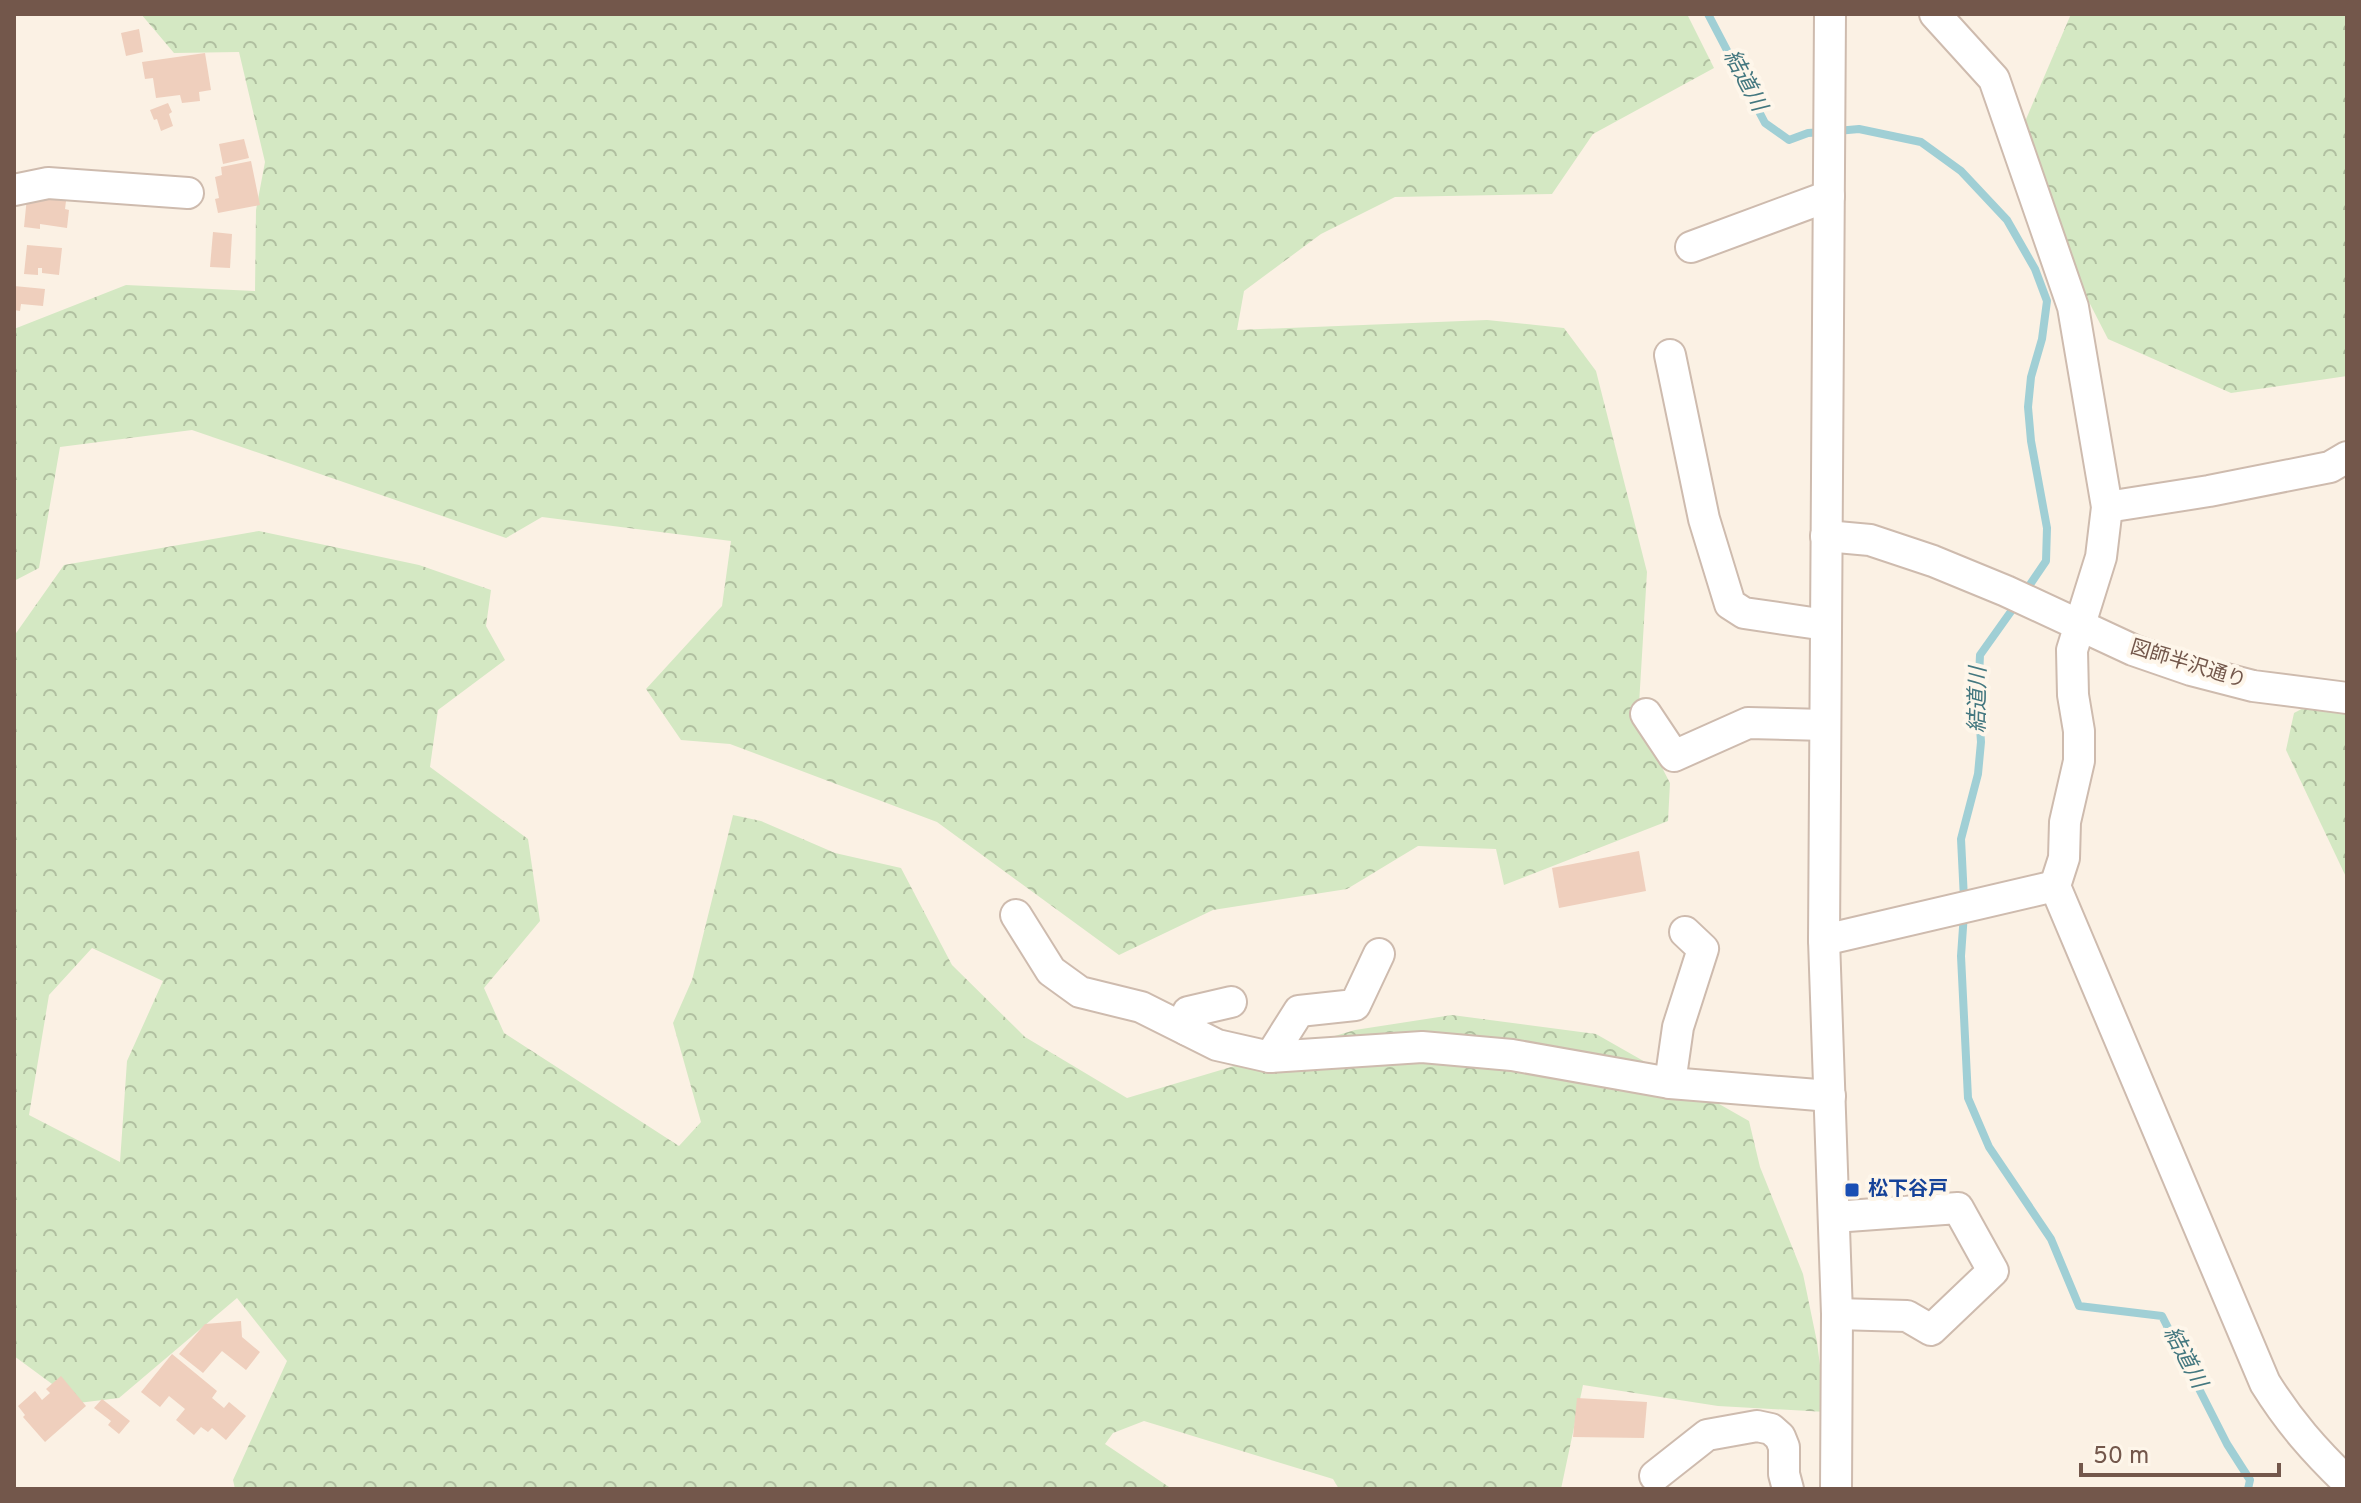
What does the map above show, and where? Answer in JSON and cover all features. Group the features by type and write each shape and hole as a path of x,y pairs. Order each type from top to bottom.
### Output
{"street":[{"path":"1830,14 1824,940 1837,1314 1836,1489"},
{"path":"1935,14 1994,79 2073,307 2107,507 2101,557 2072,650 2079,761 2065,822 2064,858 2055,886 2265,1383 2306,1442 2347,1482"},
{"path":"14,190 48,183 188,193"},
{"path":"1691,247 1829,196"},
{"path":"1670,355 1704,519 1730,604 1744,613 1826,625"},
{"path":"2107,507 2330,467 2347,457"},
{"name":"図師半沢通り","path":"1826,536 1870,540 1899,549 2006,591 2133,650 2191,670 2253,686 2347,698"},
{"path":"1646,714 1674,756 1748,723 1825,725"},
{"path":"1824,940 2055,886"},
{"path":"1016,915 1051,971 1080,992 1141,1007 1184,1037 1270,1057 1422,1047 1512,1055 1670,1083 1830,1096"},
{"path":"1670,1083 1678,1027 1703,949 1685,932"},
{"path":"1270,1057 1299,1011 1355,1005 1379,954"},
{"path":"1184,1037 1188,1012 1231,1002"},
{"path":"1834,1217 1958,1208 1993,1271 1931,1330 1907,1316 1837,1314"},
{"path":"1655,1476 1707,1435 1757,1426 1771,1429 1780,1437 1784,1447 1784,1474 1788,1489"}],"green space":[{"path":"141,14 1687,14 1714,68 1593,134 1552,194 1395,197 1321,234 1244,291 1237,330 1487,320 1564,328 1596,371 1647,572 1638,721 1670,783 1668,821 1504,885 1496,849 1418,846 1347,889 1213,910 1119,955 937,822 730,744 681,740 646,689 722,606 731,541 542,517 506,538 192,430 60,447 39,568 14,581 14,329 126,285 255,291 256,210 265,162 239,52 174,53"},
{"path":"2071,14 2347,14 2347,376 2231,393 2108,339 2012,152"},
{"path":"259,531 419,565 491,590 486,626 505,660 438,710 430,767 528,839 540,921 484,988 504,1033 679,1146 701,1122 673,1023 692,980 733,815 761,821 835,853 901,868 952,965 1025,1037 1127,1098 1355,1030 1452,1015 1596,1034 1749,1121 1760,1167 1803,1274 1817,1342 1826,1412 1718,1406 1583,1385 1561,1489 1339,1489 1333,1479 1144,1421 1113,1433 1105,1444 1172,1489 235,1489 233,1480 287,1361 237,1298 119,1398 78,1403 14,1356 14,636 64,565","holes":["92,948 163,981 127,1061 120,1162 29,1115 49,995"]},
{"path":"2334,692 2347,694 2347,879 2286,750 2294,713"}],"building":[{"path":"139,29 143,52 126,56 121,33"},
{"path":"205,53 211,90 199,92 200,101 182,103 180,95 156,98 153,78 145,79 142,62"},
{"path":"168,103 173,126 161,131 150,110"},
{"path":"244,139 249,158 223,164 219,144"},
{"path":"251,161 260,205 218,213 215,177 222,175 221,167"},
{"path":"27,197 66,201 65,209 69,210 67,228 40,224 40,229 24,227"},
{"path":"213,232 232,234 230,268 210,267"},
{"path":"27,245 62,248 59,275 42,273 42,268 38,268 38,275 24,274"},
{"path":"14,286 45,289 43,306 21,304 20,311 14,310"},
{"path":"1639,851 1646,891 1559,908 1552,868"},
{"path":"241,1321 242,1337 260,1352 246,1370 222,1351 203,1373 179,1354 205,1324"},
{"path":"172,1354 217,1391 212,1398 224,1408 229,1402 246,1416 226,1440 212,1428 208,1432 201,1427 194,1435 176,1420 185,1409 169,1396 160,1407 141,1392"},
{"path":"61,1376 86,1406 45,1442 23,1417 25,1415 18,1406 35,1391 42,1400 50,1393 46,1389"},
{"path":"1577,1398 1647,1402 1644,1438 1573,1437"},
{"path":"102,1399 130,1421 119,1434 108,1425 111,1421 94,1408"}],"waterway":[{"name":"結道川","path":"1708,14 1765,123 1789,140 1808,133 1823,132"},
{"name":"結道川","path":"1837,131 1859,129 1921,142 1961,171 2007,220 2035,269 2047,301 2028,407 2047,528 2046,561 2025,592"},
{"name":"結道川","path":"1964,899 1961,839 1978,774 1981,742 1978,699 1980,655 2017,603"},
{"name":"結道川","path":"1964,913 1961,956 1968,1098 1989,1147 2051,1239 2079,1306 2162,1316 2227,1444 2250,1480 2248,1489"}],"place":[{"name":"松下谷戸","path":"1852,1190"}]}
